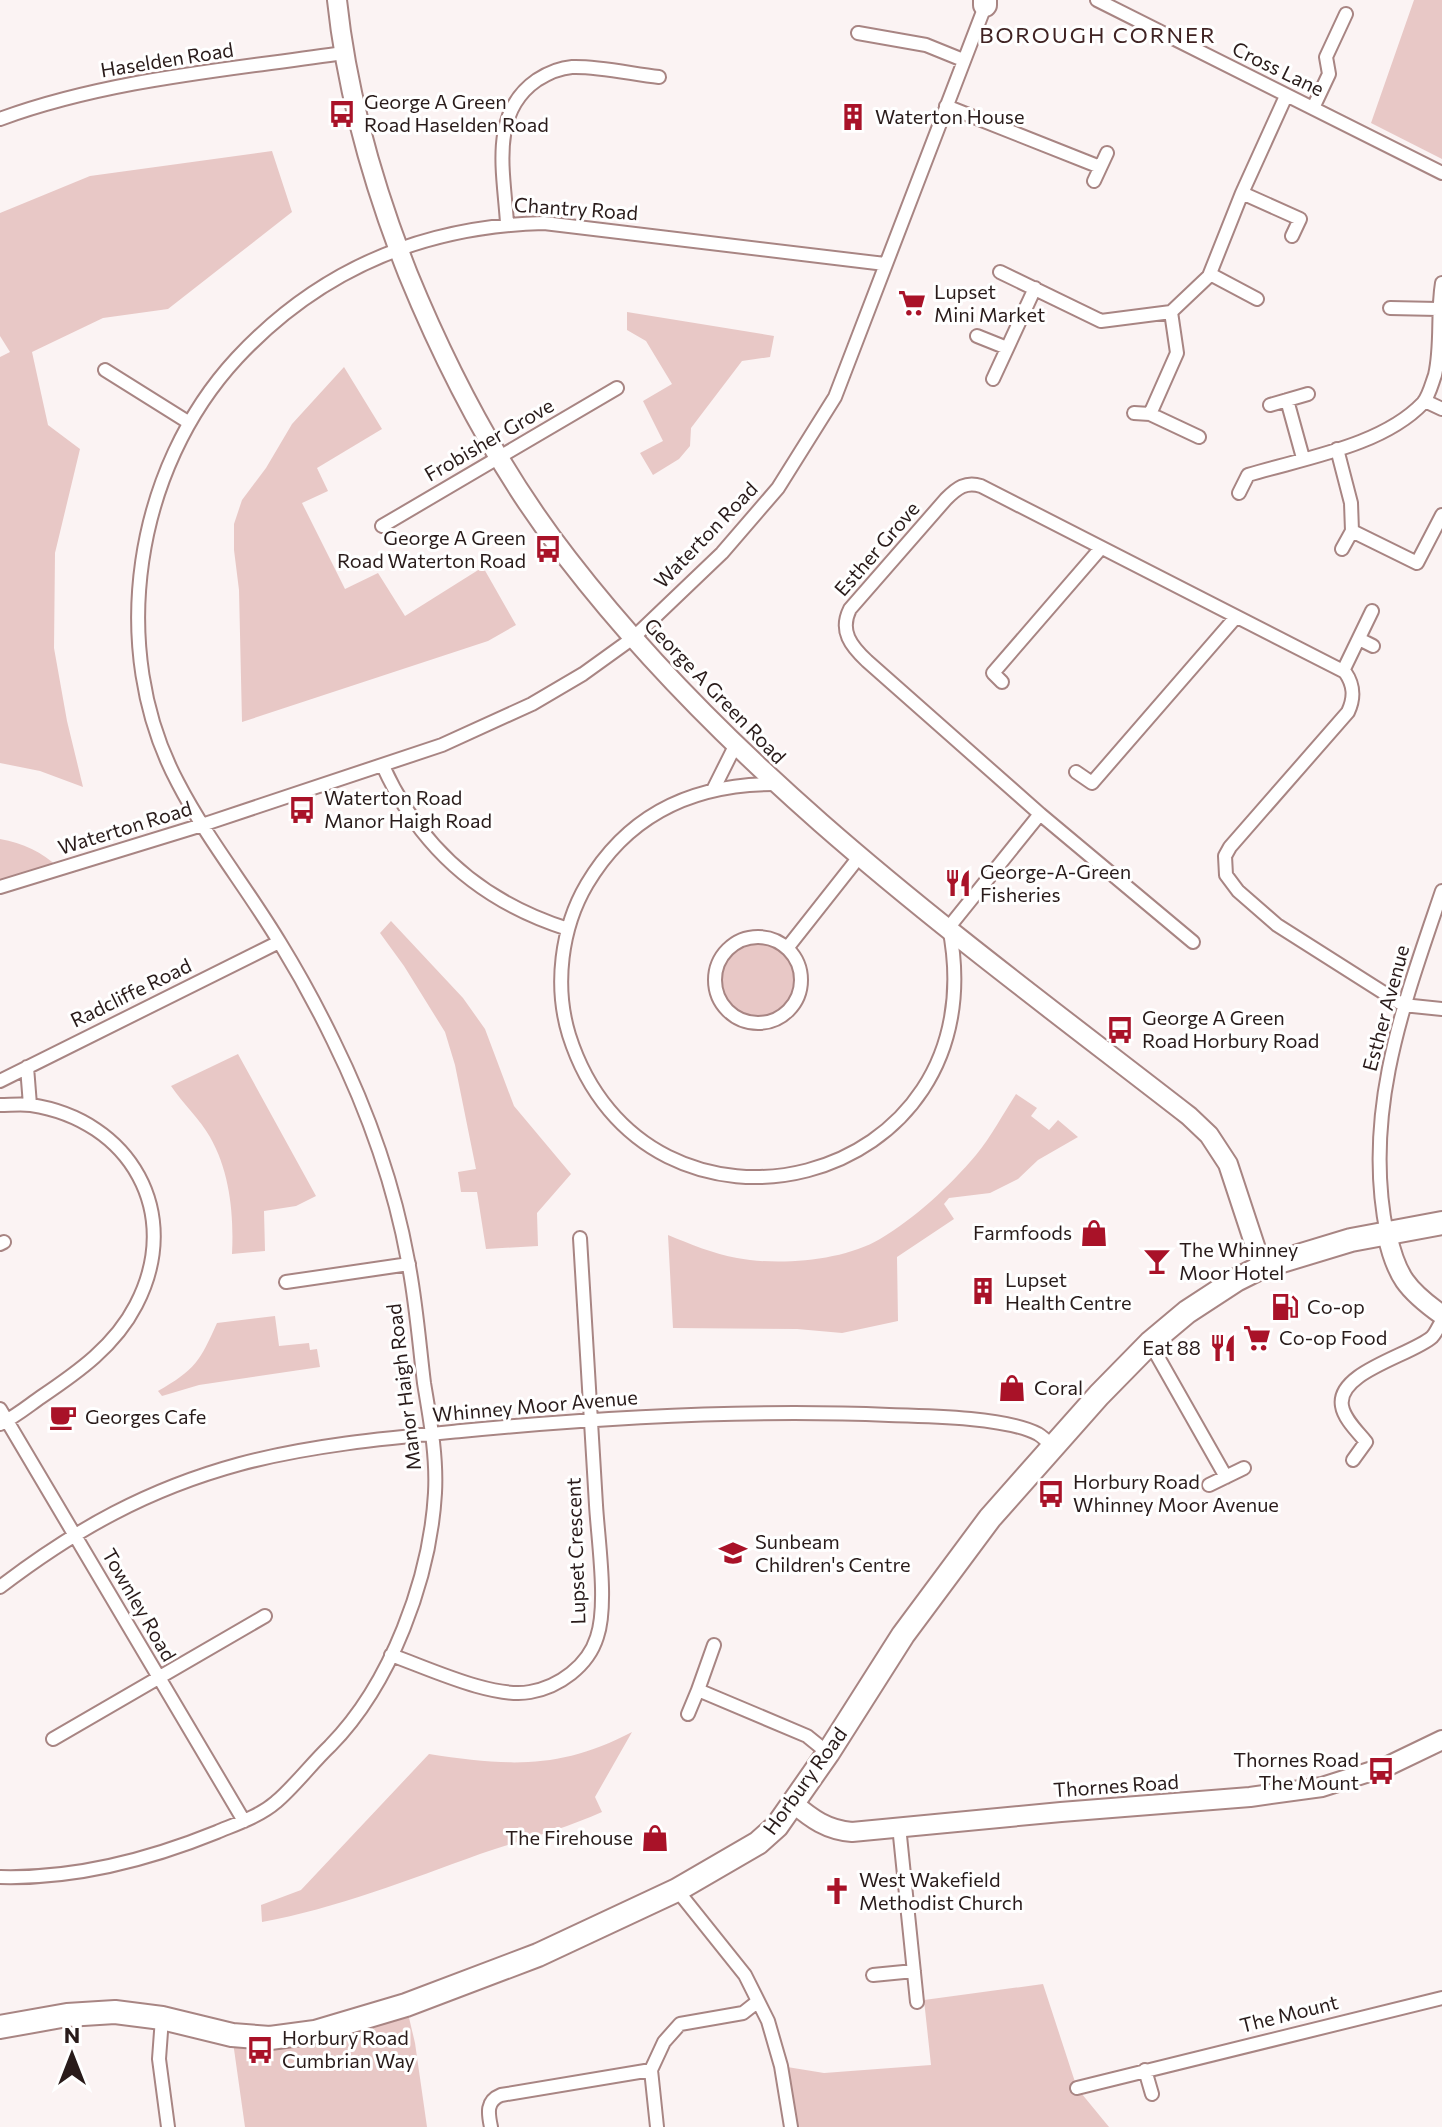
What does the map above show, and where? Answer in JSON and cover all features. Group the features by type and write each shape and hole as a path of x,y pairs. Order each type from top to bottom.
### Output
{"highway":[{"name":"Horbury Road","path":"0,2027 115,2012 162,2018 232,2035 270,2038 315,2032 406,2005 538,1955 677,1890 758,1843 777,1826 903,1635 990,1518 1052,1446 1150,1343 1187,1312 1262,1267 1313,1250 1442,1223"}],"main road":[{"name":"George A Green Road","path":"337,0 343,53 362,141 398,249 444,354 500,458 567,558 633,638 774,784 859,857 1189,1116 1209,1135 1228,1164 1262,1267"},
{"path":"1387,1234 1392,1257 1402,1279 1410,1290 1442,1315"},
{"name":"Thornes Road","path":"793,1803 812,1819 838,1831 1250,1797 1322,1787 1388,1766 1442,1740"}],"street":[{"name":"Cross Lane","path":"1097,0 1442,173"},
{"name":"Waterton Road","path":"0,887 202,825 442,745 532,704 583,674 633,638 722,553 778,488 835,397 986,2"},
{"path":"1313,108 1329,74 1326,57 1345,31 1346,14"},
{"path":"858,33 926,45 963,60"},
{"name":"Haselden Road","path":"0,119 61,99 103,90 343,53"},
{"path":"507,223 502,139 506,118 529,85 549,72 573,67 659,77"},
{"path":"1000,272 1101,321 1171,312 1210,274 1286,96"},
{"path":"946,106 1100,167"},
{"path":"1094,181 1107,153"},
{"path":"1242,193 1300,219 1292,236"},
{"name":"Chantry Road","path":"202,825 175,778 150,712 143,679 139,619 142,570 152,509 169,460 188,422 215,381 265,327 307,294 374,256 421,241 507,223 581,225 885,264"},
{"path":"1210,274 1257,299"},
{"path":"1239,493 1248,475 1357,444 1381,432 1425,401 1437,365 1438,309 1442,283"},
{"path":"993,379 1035,288"},
{"path":"1390,308 1438,309"},
{"path":"1150,414 1177,353 1171,312"},
{"path":"977,336 1007,348"},
{"path":"105,370 188,422"},
{"name":"Frobisher Grove","path":"382,526 617,388"},
{"path":"1270,405 1308,394"},
{"path":"1287,400 1303,458"},
{"path":"1425,401 1442,409"},
{"path":"1134,413 1150,414 1199,437"},
{"path":"1337,449 1351,503 1352,531 1342,549"},
{"name":"Esther Grove","path":"1193,942 1040,814 856,650 848,640 845,628 850,609 946,499 968,484 981,486 1343,671"},
{"path":"1352,531 1417,563 1442,515"},
{"path":"1002,682 993,673 1101,548"},
{"path":"1372,611 1343,671 1353,686 1348,712 1230,847 1224,865 1226,875 1238,891 1277,925 1403,1005 1442,1009"},
{"path":"1076,772 1092,783 1236,617"},
{"path":"1359,639 1373,646"},
{"path":"714,788 735,746"},
{"path":"383,766 421,832 456,869 497,900 543,922 568,929"},
{"path":"774,784 714,788 670,805 621,839 580,896 568,929 562,961 561,993 575,1055 609,1109 658,1150 707,1170 749,1177 781,1176 812,1170 842,1159 870,1143 895,1123 916,1099 940,1058 954,1012 956,984 949,927 1040,814"},
{"name":"Manor Haigh Road","path":"0,1877 88,1871 146,1857 244,1821 275,1803 343,1732 368,1696 408,1617 421,1577 431,1528 436,1490 433,1434 409,1264 383,1159 331,1035 279,942 202,825"},
{"path":"788,947 859,857"},
{"name":"Esther Avenue","path":"1387,1234 1379,1198 1379,1147 1385,1082 1403,1005 1442,891"},
{"path":"754,936 772,938 788,947 799,962 802,980 798,998 788,1013 772,1022 753,1023 736,1018 722,1005 715,989 715,970 723,954 736,941 754,936"},
{"name":"Radcliffe Road","path":"0,1081 279,942"},
{"path":"27,1067 30,1105"},
{"path":"0,1105 30,1105 76,1118 115,1144 141,1176 150,1202 154,1253 136,1305 119,1331 80,1371 2,1418"},
{"name":"Lupset Crescent","path":"391,1655 489,1690 529,1693 566,1678 586,1659 597,1639 601,1616 580,1238"},
{"path":"286,1282 409,1264"},
{"path":"1353,1460 1366,1442 1344,1413 1341,1403 1343,1393 1360,1375 1432,1337 1442,1321"},
{"path":"1150,1343 1226,1477"},
{"name":"Whinney Moor Avenue","path":"0,1587 75,1535 147,1495 243,1463 291,1453 433,1434 590,1419 819,1412 953,1417 1014,1426 1039,1434 1052,1446"},
{"name":"Townley Road","path":"2,1418 244,1821"},
{"path":"1209,1485 1244,1468"},
{"path":"53,1739 265,1616"},
{"path":"688,1714 714,1645"},
{"path":"698,1690 807,1736 828,1753"},
{"path":"899,1826 917,2002"},
{"path":"677,1890 745,1975 768,2021 781,2066 791,2127"},
{"path":"873,1975 914,1971"},
{"name":"The Mount","path":"1077,2088 1442,1998"},
{"path":"657,2127 651,2070 664,2042 680,2024 743,2013 757,2002"},
{"path":"162,2018 159,2059 168,2127"},
{"path":"491,2127 488,2108 494,2098 501,2095 651,2070"},
{"path":"1145,2070 1152,2094"}],"shaded area":[{"path":"1414,0 1442,0 1442,159 1371,123"},
{"path":"272,151 292,212 168,309 103,318 32,352 48,425 80,449 55,553 54,648 83,787 40,771 0,763 0,357 10,352 0,336 0,213 90,176"},
{"path":"627,312 774,336 770,357 742,361 691,428 690,446 679,459 653,475 640,453 663,441 643,401 672,384 646,341 627,330"},
{"path":"344,367 382,429 317,468 328,491 302,503 345,589 378,573 405,616 483,567 516,625 488,641 242,722 234,524 242,500 266,468 292,424"},
{"path":"0,839 32,849 59,868 0,887"},
{"path":"391,921 463,998 485,1029 514,1106 571,1174 537,1213 538,1246 486,1249 477,1192 461,1192 458,1172 476,1169 455,1065 445,1032 380,933"},
{"path":"759,943 773,946 785,954 793,966 796,980 793,994 785,1006 773,1014 759,1017 745,1014 733,1006 725,994 722,980 725,966 733,954 745,946"},
{"path":"238,1054 316,1196 296,1206 264,1211 265,1251 232,1254 231,1209 217,1150 206,1130 171,1086"},
{"path":"1016,1094 1037,1108 1031,1116 1049,1130 1058,1120 1078,1137 1038,1160 1018,1179 990,1193 949,1198 944,1204 954,1219 897,1257 898,1321 842,1333 797,1329 673,1328 668,1235 728,1256 771,1262 829,1257 865,1246 906,1222 955,1179 992,1133"},
{"path":"275,1316 279,1346 309,1343 310,1350 317,1349 320,1367 199,1385 162,1396 158,1391 195,1363 217,1323"},
{"path":"632,1732 595,1797 602,1812 372,1892 262,1922 261,1905 301,1890 429,1754 484,1761 533,1762 581,1753"},
{"path":"1043,1984 1077,2088 1109,2127 791,2127 781,2066 824,2073 931,2065 924,2000"},
{"path":"406,2005 415,2043 427,2127 245,2127 232,2035"}],"place":[{"name":"George A Green Road Haselden Road","path":"342,114"},
{"name":"Waterton House","path":"853,117"},
{"name":"Lupset Mini Market","path":"912,303"},
{"name":"George A Green Road Waterton Road","path":"548,549"},
{"name":"Waterton Road Manor Haigh Road","path":"302,810"},
{"name":"George-A-Green Fisheries","path":"958,883"},
{"name":"George A Green Road Horbury Road","path":"1120,1030"},
{"name":"Farmfoods","path":"1094,1233"},
{"name":"The Whinney Moor Hotel","path":"1157,1261"},
{"name":"Lupset Health Centre","path":"983,1291"},
{"name":"Co-op","path":"1285,1307"},
{"name":"Co-op Food","path":"1257,1338"},
{"name":"Eat 88","path":"1223,1348"},
{"name":"Coral","path":"1012,1388"},
{"name":"Georges Cafe","path":"63,1417"},
{"name":"Horbury Road Whinney Moor Avenue","path":"1051,1494"},
{"name":"Sunbeam Children's Centre","path":"733,1553"},
{"name":"Thornes Road The Mount","path":"1381,1771"},
{"name":"The Firehouse","path":"655,1838"},
{"name":"West Wakefield Methodist Church","path":"837,1891"},
{"name":"Horbury Road Cumbrian Way","path":"260,2050"}],"district":[{"name":"BOROUGH CORNER","path":"1098,35"}]}
